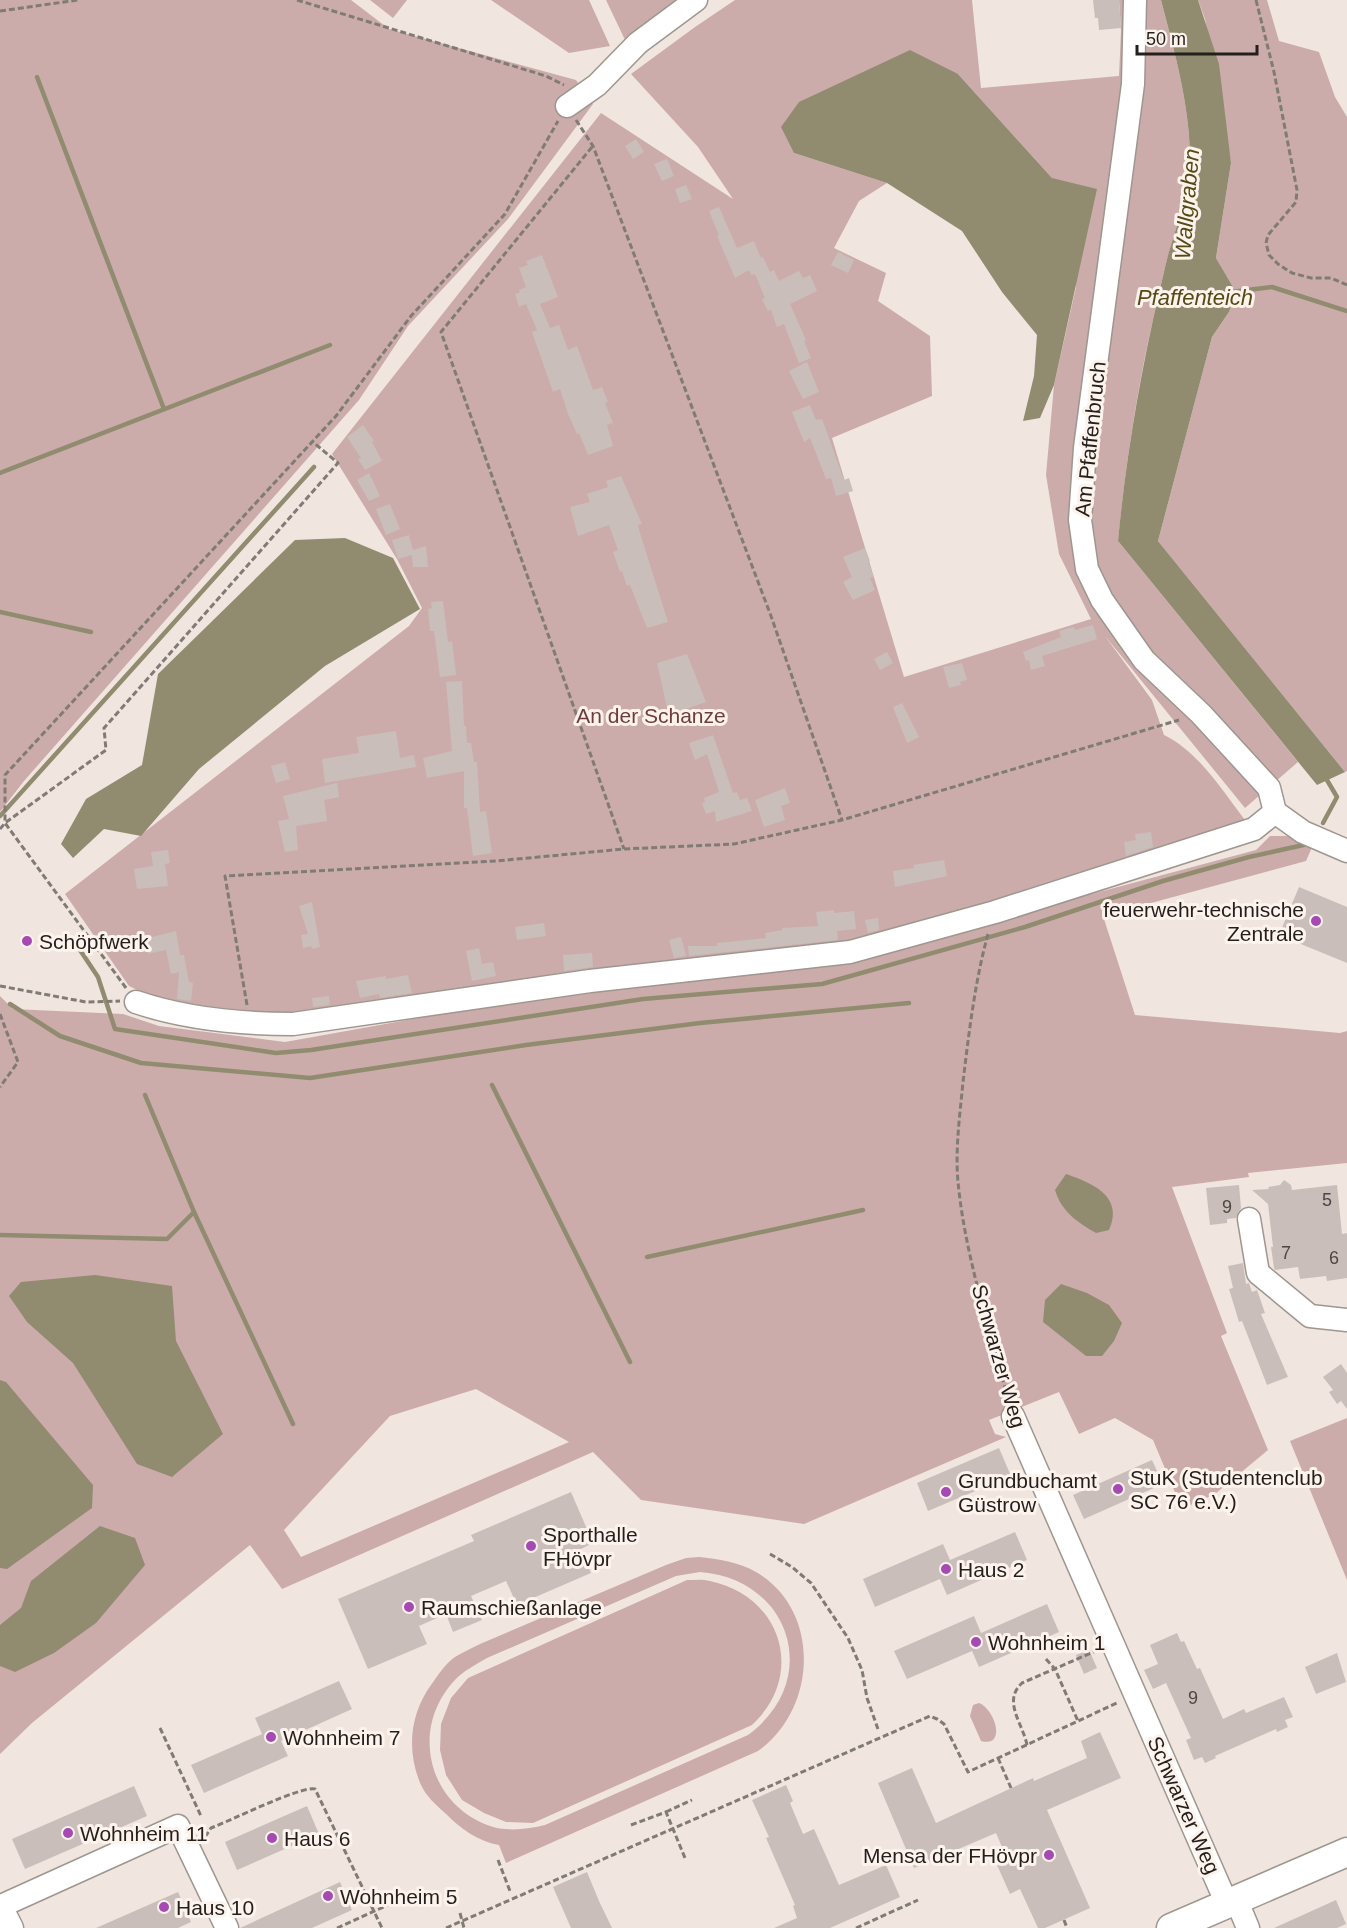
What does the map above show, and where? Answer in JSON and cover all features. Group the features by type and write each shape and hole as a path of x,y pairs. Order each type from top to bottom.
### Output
{"main road":[{"path":"1171,1928 1347,1852"}],"street":[{"path":"575,101 597,85 638,43 696,0"},
{"name":"Am Pfaffenbruch","path":"1135,0 1133,84 1085,448 1080,520 1087,569 1102,600 1144,660 1201,714 1269,788 1275,812"},
{"path":"128,1001 163,1011 250,1024 293,1024 590,981 850,952 995,912 1254,829 1275,812 1304,832 1347,851"},
{"path":"1249,1219 1258,1273 1310,1316 1347,1320"},
{"name":"Schwarzer Weg","path":"1013,1416 1113,1643 1232,1902 1248,1928"},
{"path":"12,1928 0,1905 178,1826 227,1928"}],"path":[{"path":"0,11 78,0"},
{"path":"297,0 546,76 575,101 771,616 842,820"},
{"path":"1256,0 1274,72 1297,190 1296,202 1268,235 1266,243 1269,255 1292,273 1311,278 1331,278 1347,285"},
{"path":"128,1001 4,823 5,774 336,416 411,316 505,214 575,101"},
{"path":"593,146 441,332 624,849"},
{"path":"0,829 4,823 106,750 104,729 338,463 313,442"},
{"path":"250,1024 225,876 496,861 624,849 734,844 842,820 1201,714"},
{"name":"Schwarzer Weg","path":"984,949 966,1058 959,1123 958,1180 968,1246 1013,1416"},
{"path":"0,986 86,1002 128,1001"},
{"path":"0,1014 18,1062 0,1087"},
{"path":"770,1554 792,1567 811,1583 848,1638 862,1670 867,1698 879,1732"},
{"path":"1028,1745 1013,1707 1012,1698 1015,1689 1022,1683 1113,1643"},
{"path":"1046,1659 1055,1669 1078,1721"},
{"path":"446,1928 930,1716 944,1724 968,1772 1120,1701"},
{"path":"160,1728 201,1816"},
{"path":"998,1758 1011,1788"},
{"path":"205,1841 205,1834 211,1828 294,1793 309,1788 315,1789 382,1928"},
{"path":"631,1824 692,1800"},
{"path":"666,1812 685,1858"},
{"path":"498,1860 510,1891"},
{"path":"856,1928 918,1900"},
{"path":"337,1928 388,1905"},
{"path":"460,1913 464,1928"},
{"path":"1064,1920 1067,1928"}],"green space":[{"path":"0,0 351,0 389,29 576,80 593,104 508,219 408,326 359,400 24,781 0,812"},
{"path":"370,0 407,0 393,18"},
{"path":"491,0 589,0 610,46 569,53"},
{"path":"606,0 677,0 626,42"},
{"name":"An der Schanze","path":"735,0 972,0 981,88 1119,76 1121,31 1119,0 1161,0 1185,102 1190,165 1188,186 1165,269 1137,397 1118,541 1298,762 1245,808 1105,636 1152,700 1164,735 1201,763 1249,825 844,945 310,1012 237,1012 170,1006 129,986 65,894 409,626 422,608 397,559 332,454 601,113 733,199 698,147 631,74","holes":["958,74 1052,178 1076,287 1054,385 1046,475 1059,554 1091,619 904,677 832,438 932,396 930,336 878,301 886,273 834,248 859,201 887,183 794,153"]},
{"path":"1198,0 1267,0 1279,41 1319,52 1335,97 1347,117 1347,771 1345,772 1158,541 1212,337 1229,312 1236,292 1216,258 1231,163 1205,19"},
{"path":"1270,836 1289,836 1313,845 1306,861 1103,916 1135,1015 1340,1033 1347,1031 1347,1163 1248,1173 1249,1177 1172,1187 1227,1333 1221,1336 1268,1450 1215,1494 1182,1509 1153,1440 1115,1418 1079,1434 1059,1392 989,1420 995,1434 1006,1437 804,1524 641,1500 593,1452 282,1589 250,1545 32,1723 0,1754 0,996 13,1009 123,1014 159,1026 285,1042 530,998 849,959 1256,850","holes":["476,1389 569,1442 301,1557 284,1530 390,1416"]},
{"path":"1347,1418 1347,1580 1290,1441"},
{"path":"699,1557 736,1563 756,1572 777,1589 792,1611 801,1635 804,1660 801,1686 792,1711 778,1733 758,1751 506,1863 499,1845 484,1841 463,1829 432,1800 421,1785 413,1759 412,1733 418,1708 424,1696 445,1666 464,1652 686,1558","holes":["700,1572 731,1579 756,1593 775,1612 786,1636 790,1661 785,1687 771,1712 748,1735 545,1825 525,1829 497,1828 468,1815 451,1799 438,1781 431,1760 430,1738 434,1716 443,1695 462,1673 487,1658 676,1576"]},
{"path":"687,1580 707,1580 735,1589 755,1603 769,1620 778,1640 781,1661 778,1684 769,1705 752,1725 533,1823 506,1822 462,1800 446,1775 440,1750 441,1724 451,1698 468,1678"},
{"path":"979,1703 990,1712 996,1727 994,1739 989,1742 981,1741 970,1716 973,1705"}],"water":[{"name":"Pfaffenteich","path":"1161,0 1198,0 1219,64 1231,163 1216,258 1236,292 1229,312 1212,337 1158,541 1345,772 1317,785 1118,541 1134,416 1166,263 1188,186 1190,165 1185,102"},
{"path":"910,50 958,74 1052,178 1097,189 1054,385 1040,418 1023,421 1034,376 1037,335 1002,292 962,231 887,183 794,153 781,127 799,102"},
{"path":"345,538 393,558 420,609 325,666 199,769 141,836 104,829 73,858 61,844 86,799 142,765 158,674 295,540"},
{"path":"1066,1174 1095,1187 1109,1200 1113,1218 1109,1230 1096,1233 1077,1221 1061,1204 1055,1190"},
{"path":"95,1275 172,1286 176,1341 223,1434 172,1477 137,1464 73,1363 27,1322 9,1296 21,1282"},
{"path":"1061,1284 1087,1293 1109,1305 1122,1323 1114,1341 1102,1356 1086,1356 1043,1322 1045,1300"},
{"path":"0,1380 6,1382 93,1485 92,1508 7,1569 0,1568"},
{"path":"100,1526 135,1538 145,1565 96,1623 54,1653 15,1672 0,1666 0,1625 21,1608 31,1581"}],"building":[{"path":"1093,0 1119,0 1121,28 1099,30"},
{"path":"636,139 644,152 633,159 625,146"},
{"path":"667,159 674,176 662,181 654,164"},
{"path":"686,185 692,199 680,203 675,189"},
{"path":"719,207 737,248 754,241 761,258 763,257 770,272 774,270 779,281 799,271 803,278 810,275 817,291 790,304 806,340 804,341 811,358 799,363 784,324 777,327 771,310 768,311 762,299 765,298 755,274 751,275 749,270 735,278 709,211"},
{"path":"838,252 854,260 848,273 831,265"},
{"path":"542,255 558,297 540,304 550,328 559,325 568,350 577,346 593,390 602,387 608,402 605,403 613,423 607,425 613,446 588,455 568,414 560,389 553,392 532,332 537,330 526,304 519,307 515,294 526,287 519,268 528,265 526,261"},
{"path":"807,362 819,392 803,399 789,371"},
{"path":"810,405 816,420 822,419 844,480 849,478 853,491 836,496 831,478 826,479 810,438 804,442 792,412"},
{"path":"363,425 374,441 372,442 382,461 365,470 358,459 361,458 347,437"},
{"path":"369,473 380,496 369,501 357,480"},
{"path":"621,476 642,524 638,525 639,530 668,622 647,628 630,585 627,586 622,571 620,572 613,552 618,550 609,525 578,536 570,507 590,502 587,494 608,487 606,481"},
{"path":"390,504 400,529 386,535 376,509"},
{"path":"409,535 413,550 426,546 428,567 413,567 412,555 398,559 392,540"},
{"path":"865,548 874,577 870,578 875,590 853,600 843,582 852,577 843,557"},
{"path":"443,601 448,642 452,641 456,675 440,677 434,631 430,631 428,609 432,608 431,602"},
{"path":"1093,625 1097,639 1042,656 1045,666 1031,670 1029,660 1026,661 1023,652 1061,637 1059,631"},
{"path":"887,652 893,663 880,670 874,659"},
{"path":"687,654 706,702 686,709 687,713 674,718 673,715 669,717 657,663"},
{"path":"962,663 967,680 960,682 961,685 949,688 943,667"},
{"path":"462,681 464,726 466,726 467,743 471,743 474,762 477,762 480,812 486,811 492,853 473,856 467,808 464,808 464,771 427,778 423,758 452,751 446,682"},
{"path":"902,703 919,737 907,743 893,707"},
{"path":"396,731 400,758 414,755 416,767 325,783 322,759 359,753 356,737"},
{"path":"713,735 733,793 737,792 740,800 747,798 752,811 716,822 715,811 706,814 702,803 705,802 704,798 719,792 707,754 695,760 689,743"},
{"path":"285,762 290,779 276,783 271,766"},
{"path":"337,783 339,797 324,800 327,821 296,826 298,850 285,852 278,821 289,819 283,796"},
{"path":"785,788 790,803 781,806 785,820 764,827 755,800"},
{"path":"1151,832 1153,847 1126,856 1124,842 1136,840 1135,834"},
{"path":"168,850 170,863 165,864 168,886 137,889 134,869 153,866 151,852"},
{"path":"944,860 947,876 895,887 893,871"},
{"name":"feuerwehr-technische Zentrale","path":"1299,887 1347,907 1347,963 1279,935"},
{"path":"312,902 320,947 312,949 311,946 303,948 301,935 308,934 299,906"},
{"path":"834,910 834,913 854,911 856,929 837,931 838,940 689,956 688,946 717,946 717,943 766,938 765,933 782,930 782,928 818,926 816,912"},
{"path":"878,918 879,930 868,933 865,920"},
{"path":"544,923 546,936 517,940 515,927"},
{"path":"176,931 180,955 184,955 189,982 193,983 191,1001 177,999 179,972 171,974 166,950 148,954 144,939"},
{"path":"681,937 686,956 674,958 669,940"},
{"path":"479,948 482,964 493,962 496,976 472,981 466,951"},
{"path":"592,953 593,967 564,971 563,955"},
{"path":"408,975 412,993 380,998 379,994 360,998 356,981"},
{"path":"329,996 330,1005 313,1007 312,998"},
{"path":"1284,1180 1291,1185 1292,1190 1337,1185 1342,1234 1347,1233 1347,1278 1327,1281 1326,1276 1300,1279 1298,1267 1275,1270 1268,1204 1252,1190 1269,1189 1268,1187 1280,1185"},
{"path":"1239,1185 1241,1208 1236,1218 1227,1219 1227,1223 1210,1225 1206,1188"},
{"path":"1243,1263 1246,1284 1249,1283 1252,1292 1257,1290 1265,1313 1261,1314 1288,1377 1267,1385 1242,1321 1239,1322 1229,1289 1233,1288 1228,1266"},
{"path":"1341,1364 1347,1373 1347,1409 1341,1401 1337,1404 1329,1392 1333,1390 1323,1377"},
{"path":"999,1448 1011,1476 928,1511 917,1483"},
{"name":"StuK (Studentenclub SC 76 e.V.)","path":"1152,1460 1163,1484 1084,1519 1073,1495"},
{"path":"571,1492 593,1543 581,1549 591,1573 517,1605 506,1581 471,1596 482,1620 453,1632 446,1614 419,1626 427,1644 368,1669 338,1599 474,1541 471,1535"},
{"name":"Haus 2","path":"1015,1532 1027,1560 947,1595 940,1579 875,1607 863,1579 943,1544 950,1560"},
{"name":"Wohnheim 1","path":"1047,1604 1059,1632 979,1667 972,1651 907,1679 894,1651 974,1616 981,1633"},
{"path":"1177,1633 1181,1642 1184,1641 1197,1669 1200,1668 1223,1719 1244,1709 1246,1713 1284,1697 1293,1717 1285,1720 1288,1727 1277,1732 1276,1729 1215,1756 1216,1758 1205,1763 1202,1757 1194,1760 1186,1740 1191,1738 1166,1683 1153,1689 1144,1670 1158,1664 1150,1645"},
{"path":"1089,1650 1097,1668 1084,1674 1076,1655"},
{"path":"1337,1653 1346,1682 1316,1694 1305,1667"},
{"name":"Wohnheim 7","path":"339,1681 352,1709 281,1741 288,1756 204,1793 191,1765 262,1734 255,1718"},
{"path":"1100,1732 1121,1778 1047,1810 1090,1908 1045,1928 1038,1928 1020,1889 1010,1894 997,1865 1008,1861 996,1833 914,1868 878,1783 912,1768 936,1823 1033,1778 1034,1781 1087,1758 1081,1741"},
{"path":"786,1785 793,1801 790,1803 803,1834 814,1829 839,1885 886,1865 900,1897 830,1928 774,1928 797,1918 793,1906 795,1905 752,1800"},
{"name":"Wohnheim 11","path":"134,1786 147,1816 25,1869 12,1839"},
{"name":"Haus 6","path":"307,1806 319,1834 237,1870 225,1842"},
{"path":"587,1872 612,1928 571,1928 553,1887"},
{"name":"Wohnheim 5","path":"340,1882 352,1910 312,1928 240,1928"},
{"name":"Haus 10","path":"178,1892 191,1922 178,1928 96,1928"},
{"path":"1336,1900 1346,1924 1337,1928 1274,1928"}],"waterway":[{"path":"37,77 164,409"},
{"name":"Wallgraben","path":"1231,292 1272,287 1347,311"},
{"path":"0,473 330,345"},
{"path":"0,816 314,467"},
{"path":"0,612 91,632"},
{"path":"1323,823 1337,797 1324,775"},
{"path":"74,941 98,977 115,1029 276,1053 311,1050 643,999 822,984 1025,927 1163,881 1249,857 1308,844"},
{"path":"10,1004 60,1036 141,1063 310,1078 526,1045 700,1023 909,1003"},
{"path":"492,1085 630,1362"},
{"path":"145,1095 194,1212 293,1424"},
{"path":"647,1257 863,1210"},
{"path":"0,1235 167,1239 194,1212"}],"place":[{"name":"feuerwehr-technische Zentrale","path":"1316,921"},
{"name":"Schöpfwerk","path":"27,941"},
{"name":"StuK (Studentenclub SC 76 e.V.)","path":"1118,1489"},
{"name":"Grundbuchamt Güstrow","path":"946,1492"},
{"name":"Sporthalle FHövpr","path":"531,1546"},
{"name":"Haus 2","path":"946,1569"},
{"name":"Raumschießanlage","path":"409,1607"},
{"name":"Wohnheim 1","path":"976,1642"},
{"name":"Wohnheim 7","path":"271,1737"},
{"name":"Wohnheim 11","path":"68,1833"},
{"name":"Haus 6","path":"272,1838"},
{"name":"Mensa der FHövpr","path":"1049,1855"},
{"name":"Wohnheim 5","path":"328,1896"},
{"name":"Haus 10","path":"164,1907"}]}
